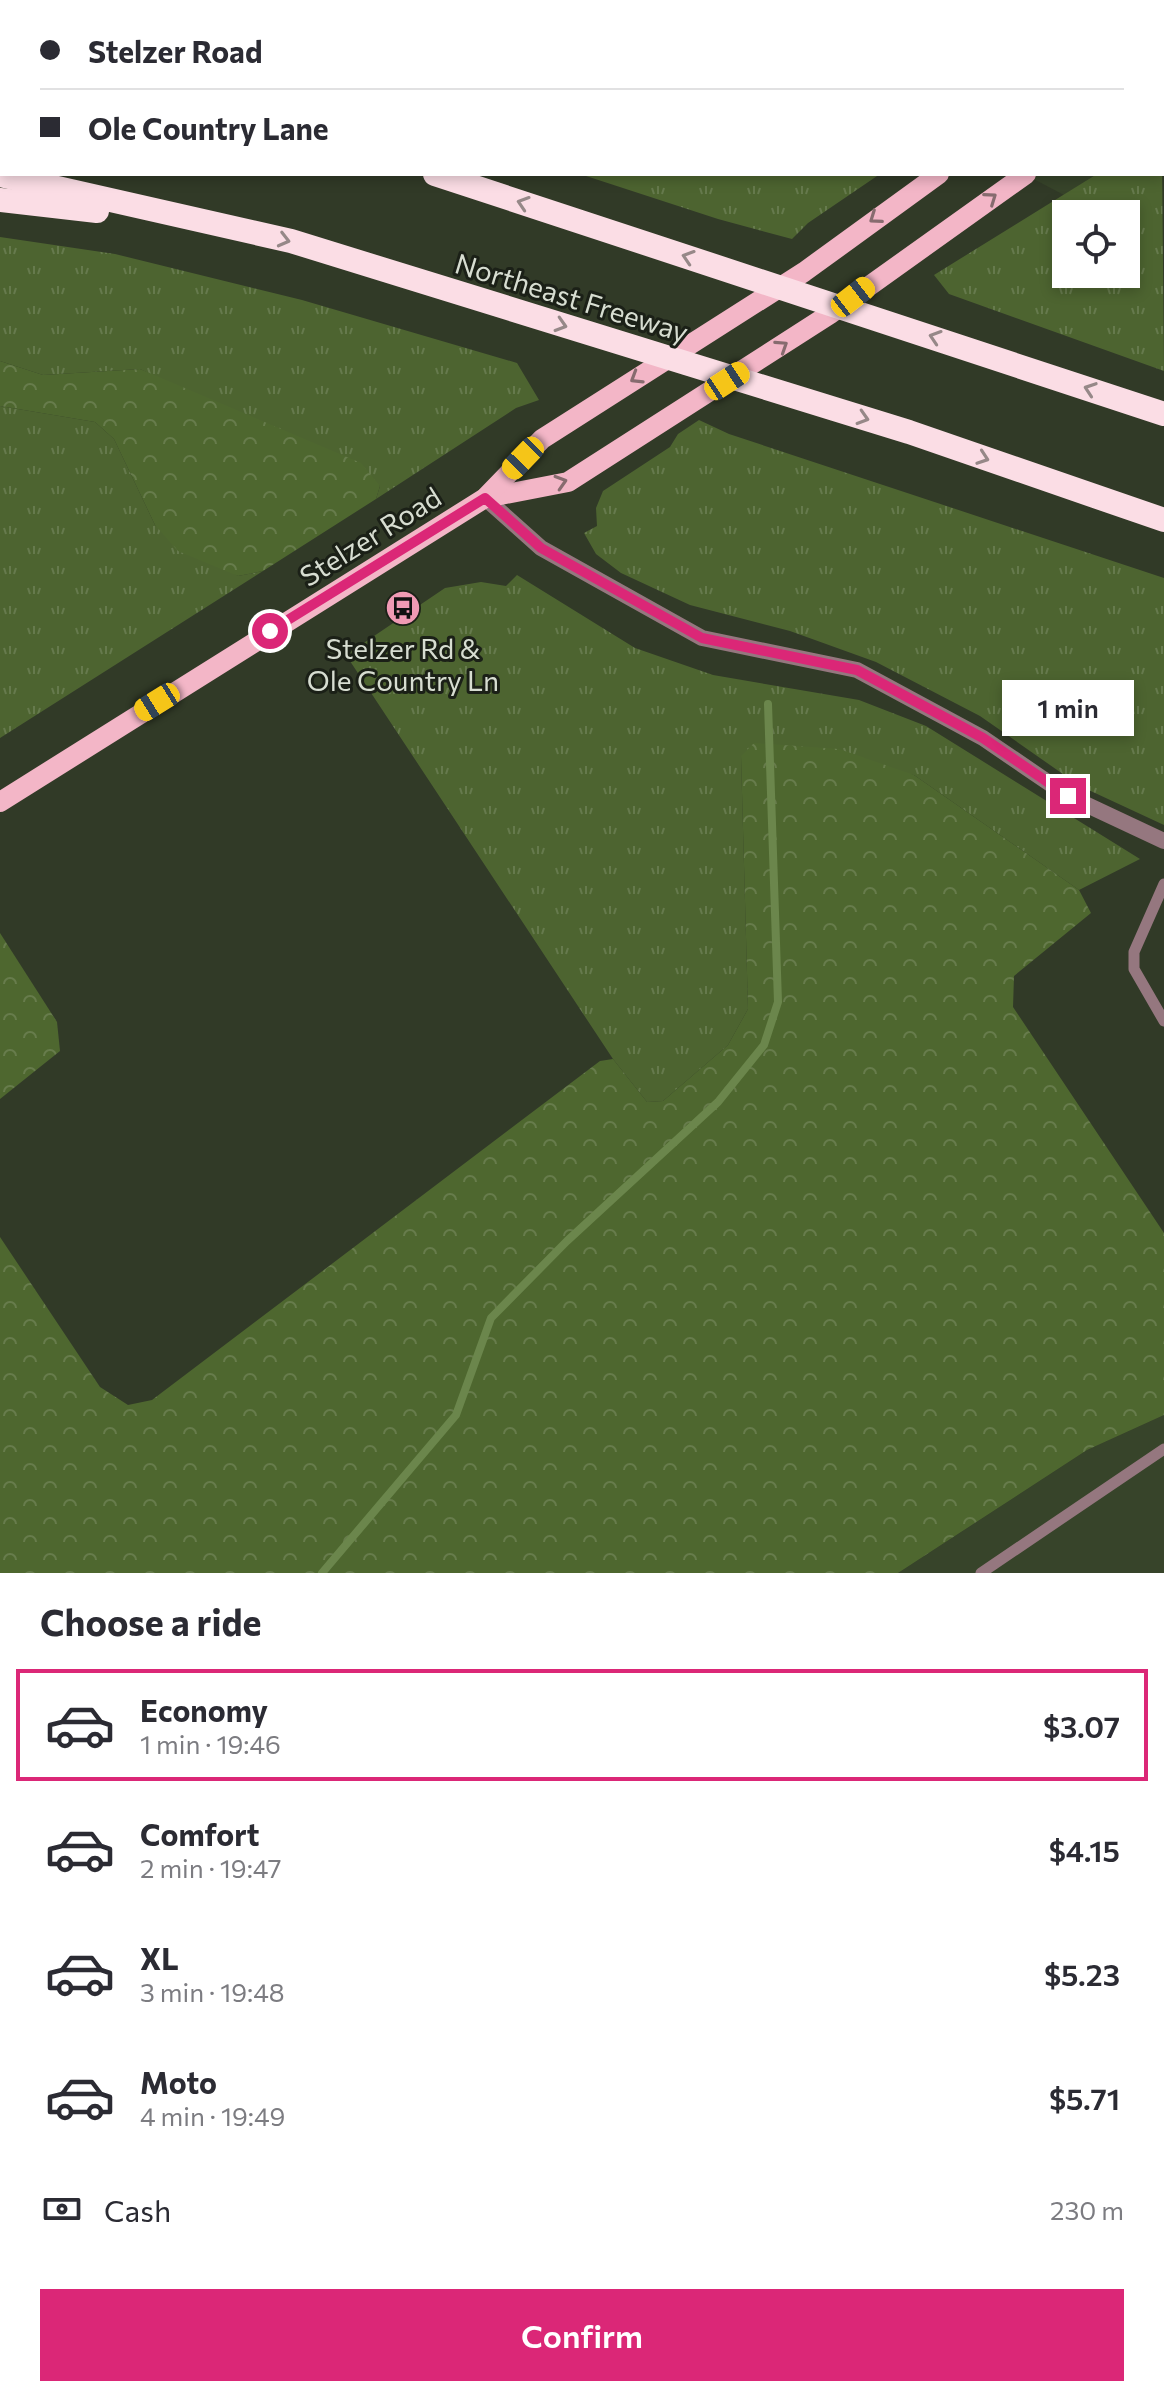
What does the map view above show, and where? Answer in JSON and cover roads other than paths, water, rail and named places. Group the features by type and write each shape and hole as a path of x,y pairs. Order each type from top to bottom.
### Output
{"highway":[{"name":"Northeast Freeway","path":"4,176 291,241 909,432 1164,520"},
{"path":"441,176 1164,414"},
{"path":"0,200 208,222"}],"main road":[{"name":"Stelzer Road","path":"0,802 485,498 542,439 804,272 936,176"},
{"name":"Stelzer Road","path":"485,498 568,482 830,314 1023,176"}],"street":[{"path":"485,498 541,548 702,638 857,670 983,738 1068,796 1164,841"}],"lane":[{"path":"1164,884 1134,952 1134,969 1164,1021"},
{"path":"981,1573 1164,1449"}],"waterway":[{"path":"322,1573 456,1415 491,1318 567,1241 718,1102 764,1045 778,1002 768,704"}],"place":[{"name":"Stelzer Rd & Ole Country Ln","path":"403,608"}]}
